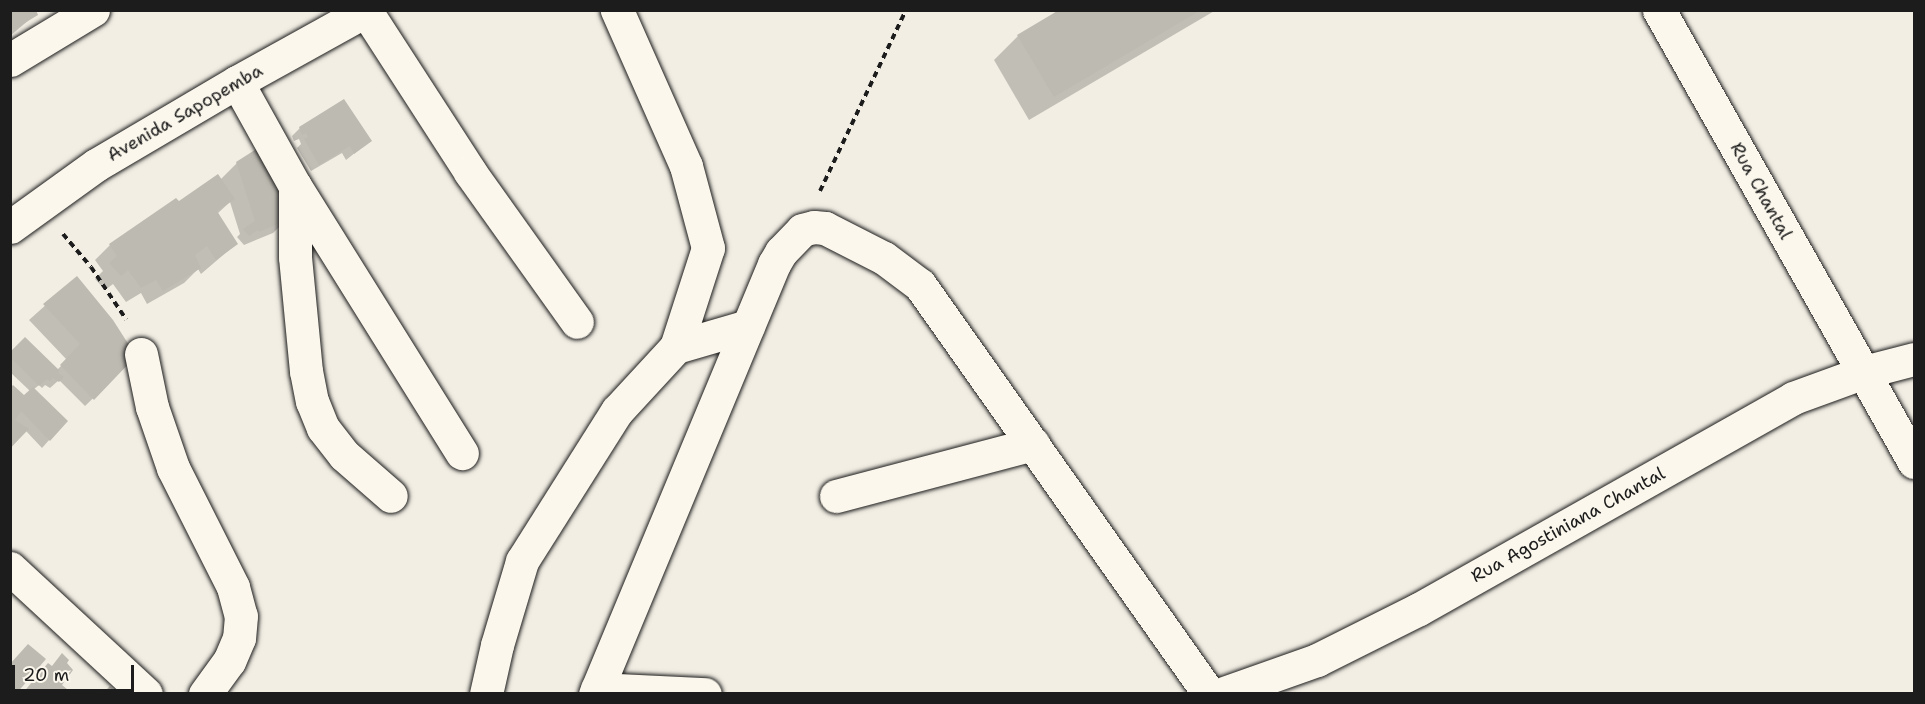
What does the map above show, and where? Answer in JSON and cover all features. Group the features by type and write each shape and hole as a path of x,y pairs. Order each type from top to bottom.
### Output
{"street":[{"path":"486,693 497,645 522,561 617,411 676,347 708,248 686,165 617,10"},
{"name":"Rua Chantal","path":"1659,10 1914,462"},
{"path":"10,60 91,11"},
{"path":"367,11 470,172 577,322"},
{"name":"Avenida Sapopemba","path":"10,227 96,165 237,82 367,11"},
{"path":"237,82 295,186 462,453"},
{"path":"295,186 295,257 306,371 312,401 324,428 344,455 391,496"},
{"path":"705,693 596,691 774,264 781,252 802,230 814,227 825,228 884,258 920,285 1209,693"},
{"path":"676,347 748,326"},
{"path":"141,354 152,407 173,468 233,587 241,616 239,638 229,661 204,693"},
{"name":"Rua Agostiniana Chantal","path":"1221,693 1317,660 1419,609 1793,398 1864,372 1914,359"},
{"path":"836,496 1033,444"},
{"path":"10,568 146,693"}],"path":[{"path":"802,230 906,10"},
{"path":"39,206 91,267 125,316 141,354"}],"building":[{"path":"10,10 36,10 38,15 13,30 10,25"},
{"path":"1059,10 1201,10 1054,97 1017,35"},
{"path":"344,99 372,141 354,154 350,146 319,165 304,139 308,137 306,133 302,135 299,127"},
{"path":"264,144 289,211 285,221 259,232 258,230 249,236 243,229 255,221 236,162"},
{"path":"218,174 235,199 217,211 238,244 216,260 207,246 195,255 201,268 163,291 156,280 141,288 128,270 121,276 109,263 117,256 109,244 176,198 179,201"},
{"path":"77,276 113,320 136,356 94,400 60,365 80,344 43,304"},
{"path":"25,337 60,371 58,373 64,377 59,382 53,378 50,381 47,379 39,386 10,357 10,352"},
{"path":"13,385 24,395 33,387 68,421 50,441 21,411 15,420 29,429 10,448 10,388"},
{"path":"28,644 46,659 16,694 10,694 10,664"},
{"path":"62,653 69,660 67,663 73,670 62,685 73,694 22,694 48,663 52,666"},
{"path":"110,686 118,694 102,694"}]}
